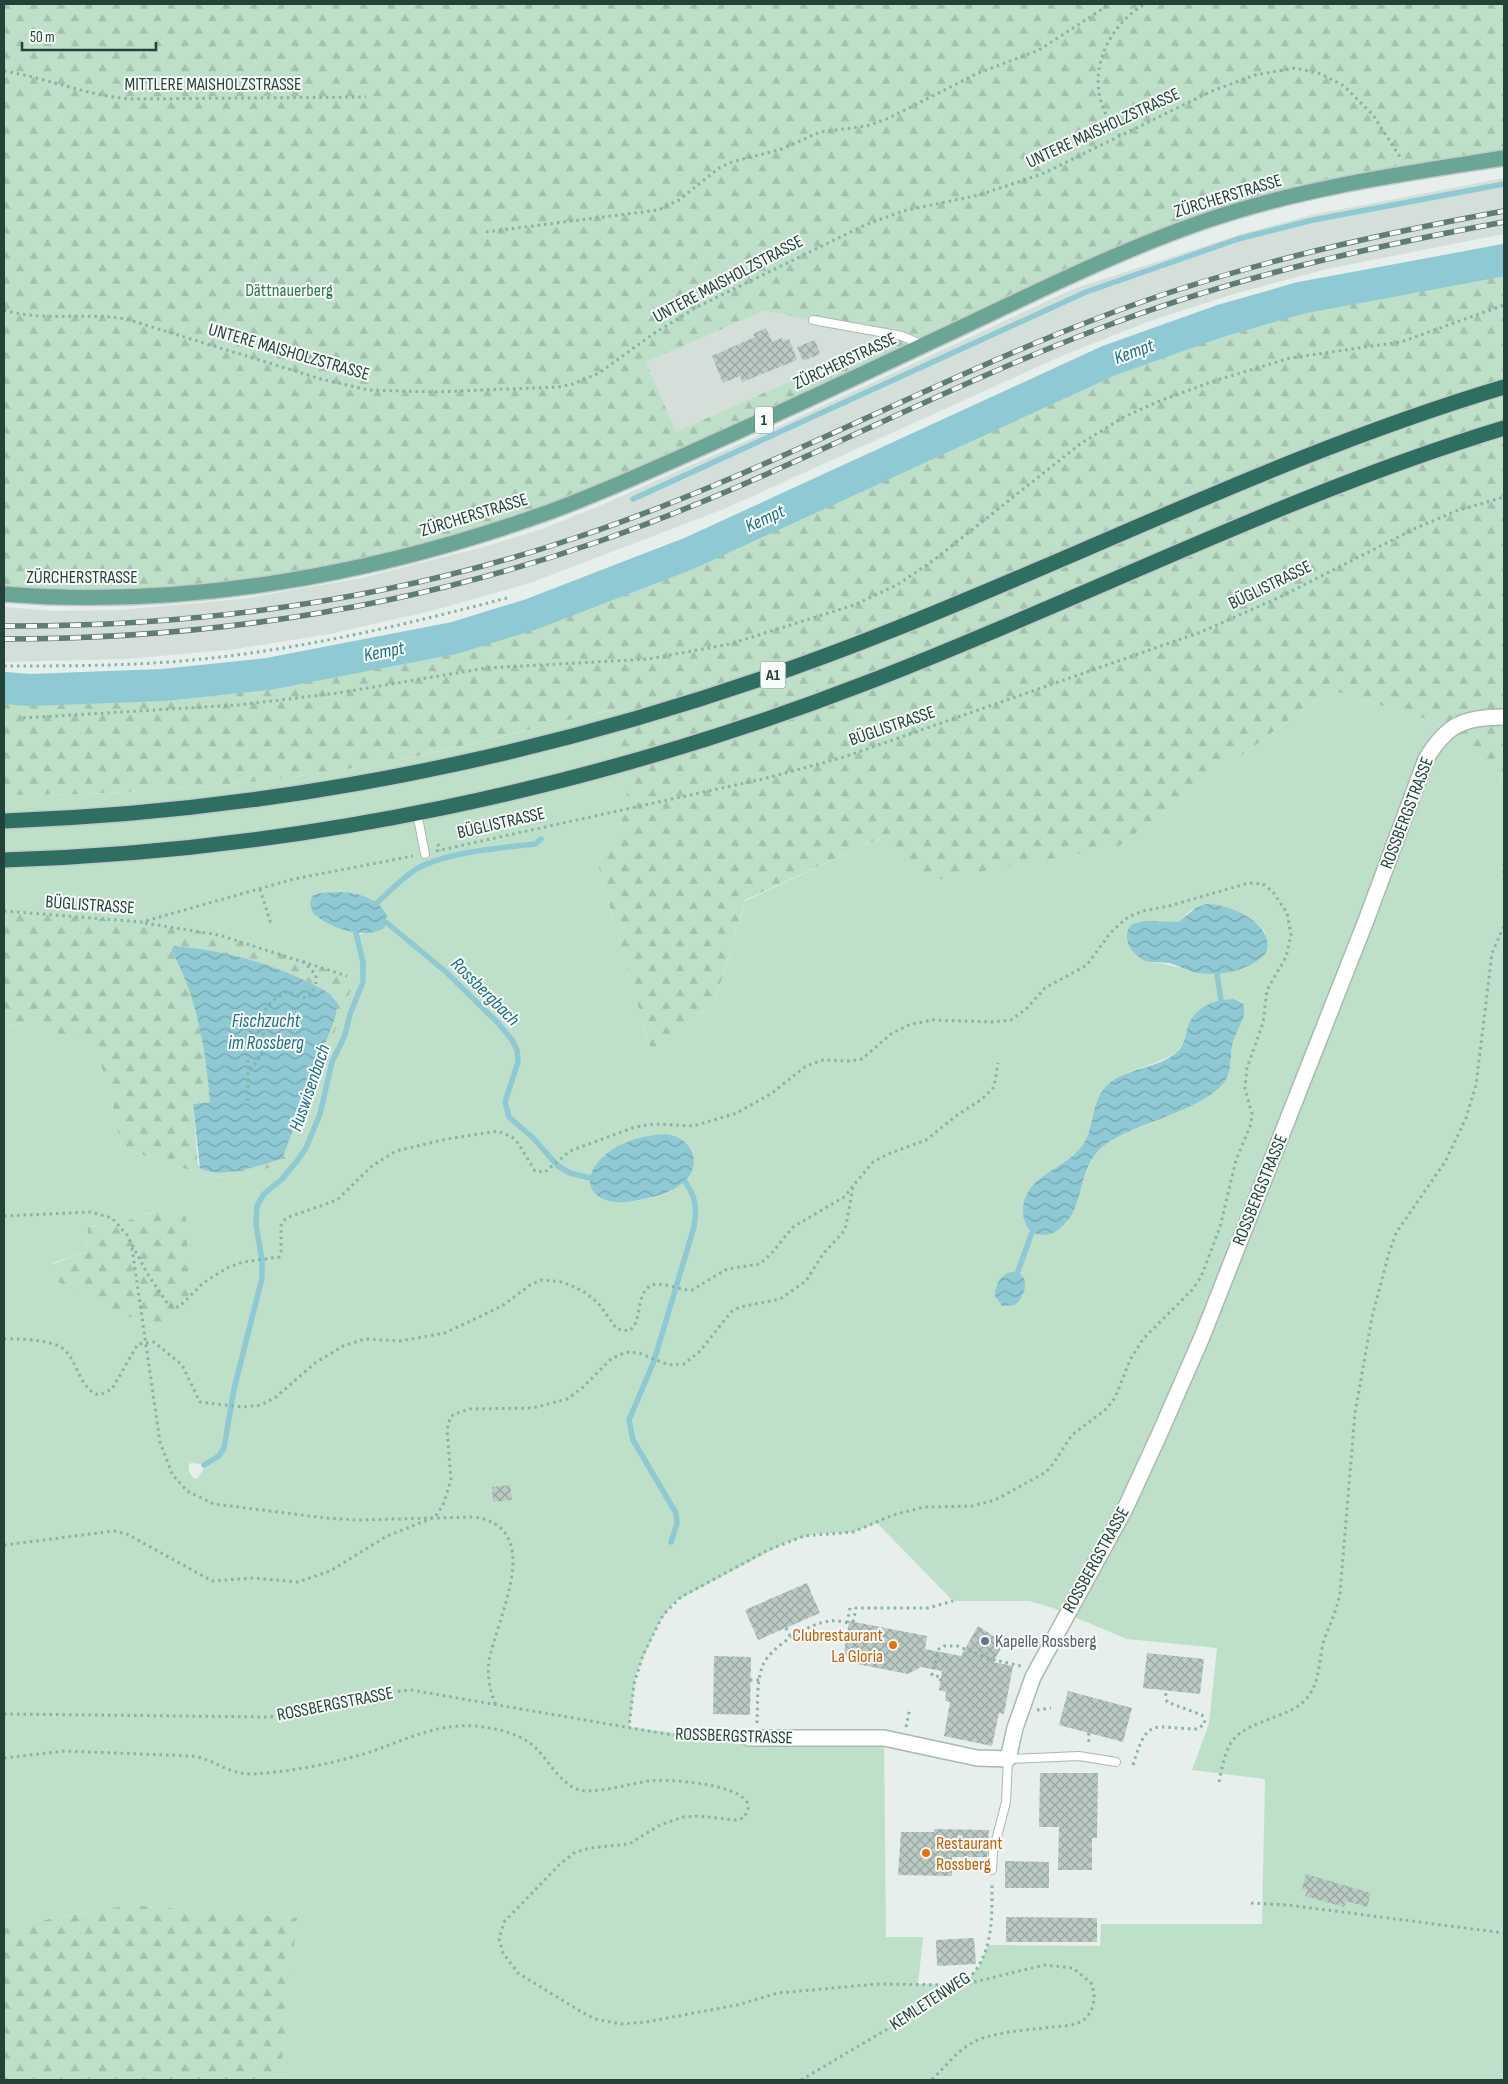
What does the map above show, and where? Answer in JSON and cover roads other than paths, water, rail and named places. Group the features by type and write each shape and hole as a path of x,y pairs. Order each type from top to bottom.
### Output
{"highway":[{"name":"A1","path":"4,821 157,811 308,792 458,764 623,723 742,686 850,647 957,604 1285,463 1385,426 1504,387"},
{"name":"A1","path":"4,860 112,854 208,845 304,832 417,813 588,774 681,747 791,711 955,648 1309,496 1398,463 1504,428"}],"main road":[{"name":"ZÜRCHERSTRASSE","path":"4,594 86,598 204,591 315,574 423,551 507,526 597,493 759,422 1110,259 1199,223 1298,194 1504,158"}],"street":[{"name":"ROSSBERGSTRASSE","path":"753,1738 884,1738 984,1759 1008,1759 1022,1707 1036,1670 1125,1509 1205,1328 1367,918 1426,759 1442,736 1462,722 1480,718 1504,717"}],"lane":[{"name":"ZÜRCHERSTRASSE","path":"813,320 902,336 924,346"},
{"path":"417,813 424,854"},
{"path":"992,1870 993,1852 1006,1802 1008,1759 1079,1756 1116,1762"}],"water":[{"path":"343,892 368,898 379,905 387,916 385,927 368,933 358,933 338,928 313,913 310,903 312,896 320,893"},
{"path":"1206,904 1238,911 1258,924 1264,933 1267,943 1266,953 1260,959 1244,968 1226,973 1207,974 1194,972 1169,963 1146,961 1136,955 1129,945 1127,934 1132,924 1145,921 1178,922 1196,908"},
{"name":"Fischzucht im Rossberg","path":"174,946 227,954 261,963 320,988 333,997 336,1002 335,1018 282,1159 230,1172 209,1171 200,1168 193,1104 210,1102 208,1082 199,1024 188,986 171,950"},
{"path":"1234,999 1243,1003 1244,1013 1233,1042 1228,1075 1220,1087 1207,1098 1190,1107 1112,1140 1099,1150 1092,1159 1076,1205 1065,1225 1055,1232 1042,1235 1031,1231 1027,1227 1023,1214 1024,1201 1029,1191 1036,1182 1074,1155 1082,1146 1089,1132 1097,1101 1105,1087 1113,1080 1171,1057 1181,1048 1190,1022 1199,1010 1211,1003"},
{"path":"666,1134 684,1142 690,1148 693,1156 692,1172 679,1186 661,1195 628,1202 605,1200 592,1189 590,1182 591,1173 596,1164 611,1150 634,1140"},
{"path":"1018,1272 1024,1279 1024,1293 1015,1305 1002,1306 995,1296 996,1286 1004,1275"}],"waterway":[{"path":"633,499 1086,292 1238,239 1313,220 1504,184"},
{"name":"Kempt","path":"4,688 30,690 163,685 268,674 454,638 532,614 690,553 1108,361 1220,321 1300,298 1504,260"},
{"path":"377,903 405,877 427,864 473,852 535,844 541,839"},
{"name":"Rossbergbach","path":"387,923 446,972 498,1023 512,1040 517,1050 518,1062 505,1102 509,1117 533,1138 558,1166 570,1173 590,1178"},
{"name":"Huswisenbach","path":"204,1465 219,1456 224,1448 234,1389 262,1278 262,1261 256,1224 257,1206 264,1194 282,1179 306,1148 320,1114 332,1062 345,1035 350,1014 363,982 363,962 356,933"},
{"path":"1217,974 1221,1000"},
{"path":"671,1542 677,1523 676,1513 633,1440 629,1420 654,1361 694,1227 695,1203 685,1182"},
{"path":"1018,1271 1032,1232"}],"railway":[{"path":"4,626 150,621 294,606 438,578 508,559 578,537 709,488 1028,346 1143,301 1245,270 1348,243 1504,211"},
{"path":"4,639 80,638 231,626 306,615 454,585 600,541 663,518 786,466 1031,356 1143,312 1245,281 1348,254 1504,222"}],"place":[{"name":"Kapelle Rossberg","path":"985,1641"},
{"name":"Clubrestaurant La Gloria","path":"893,1645"},
{"name":"Restaurant Rossberg","path":"926,1853"}],"park label":[{"name":"Dättnauerberg","path":"289,290"}]}
